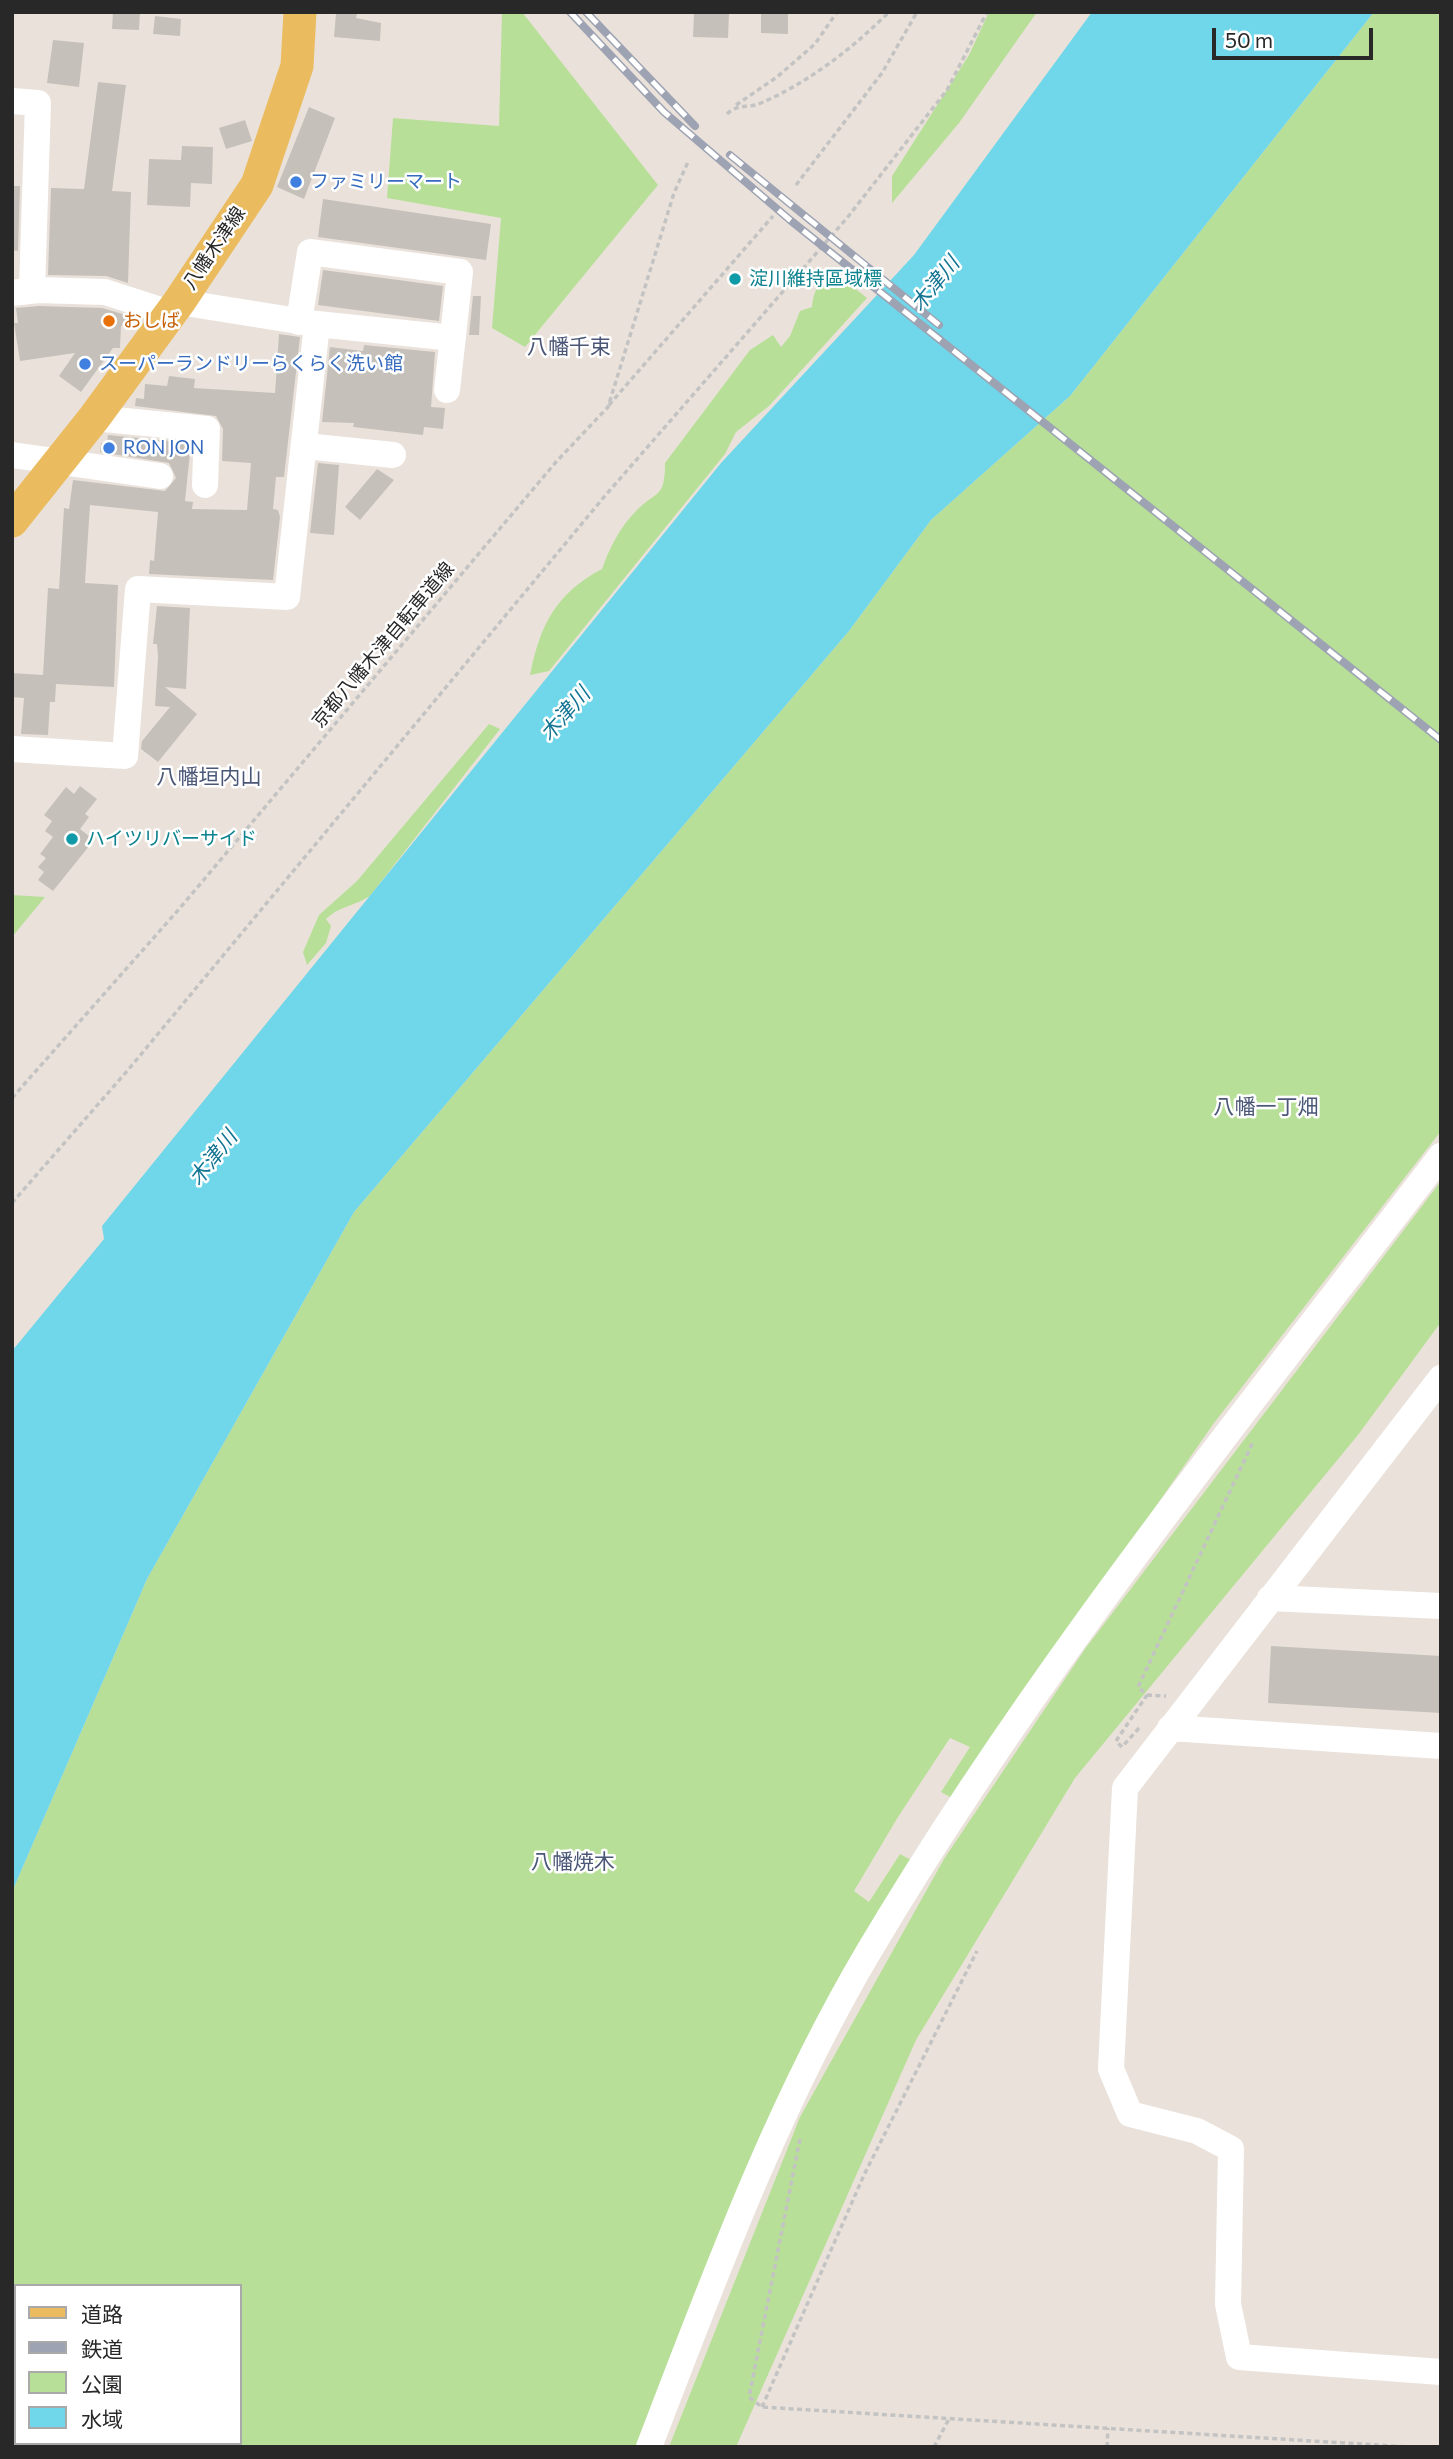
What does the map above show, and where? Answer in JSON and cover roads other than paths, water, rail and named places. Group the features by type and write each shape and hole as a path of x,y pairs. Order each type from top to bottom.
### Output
{"main road":[{"name":"八幡木津線","path":"12,521 94,418 174,307 257,184 297,66 300,12"}],"street":[{"path":"12,101 38,103 22,292 104,292 174,307 453,338"},
{"path":"12,749 125,756 138,589 287,597 305,446 310,252 460,272 447,390"},
{"path":"94,418 207,429 205,485"},
{"path":"305,446 393,455"},
{"path":"12,455 160,477"},
{"path":"649,2447 725,2250 794,2092 869,1952 1005,1738 1159,1521 1441,1156"},
{"path":"1441,1378 1270,1598 1170,1710 1125,1788 1111,2069 1130,2114 1197,2131 1231,2149 1228,2304 1239,2357 1441,2372"},
{"path":"1270,1598 1441,1606"},
{"path":"1170,1710 1441,1746"}],"water":[{"name":"木津川","path":"1092,12 1374,12 1070,396 931,520 849,631 354,1212 147,1579 12,1892 12,1351 104,1239 102,1226 721,463 914,255"}],"railway":[{"path":"570,12 664,112 790,220 1441,740"},
{"path":"586,12 695,126"},
{"path":"730,155 939,325"}],"place":[{"name":"ファミリーマート","path":"296,182"},
{"name":"淀川維持區域標","path":"735,279"},
{"name":"おしば","path":"109,321"},
{"name":"スーパーランドリーらくらく洗い館","path":"85,364"},
{"name":"RON JON","path":"109,448"},
{"name":"ハイツリバーサイド","path":"72,839"}],"district":[{"name":"八幡千束","path":"569,347"},
{"name":"八幡垣内山","path":"209,777"},
{"name":"八幡一丁畑","path":"1266,1107"},
{"name":"八幡焼木","path":"573,1862"}]}
